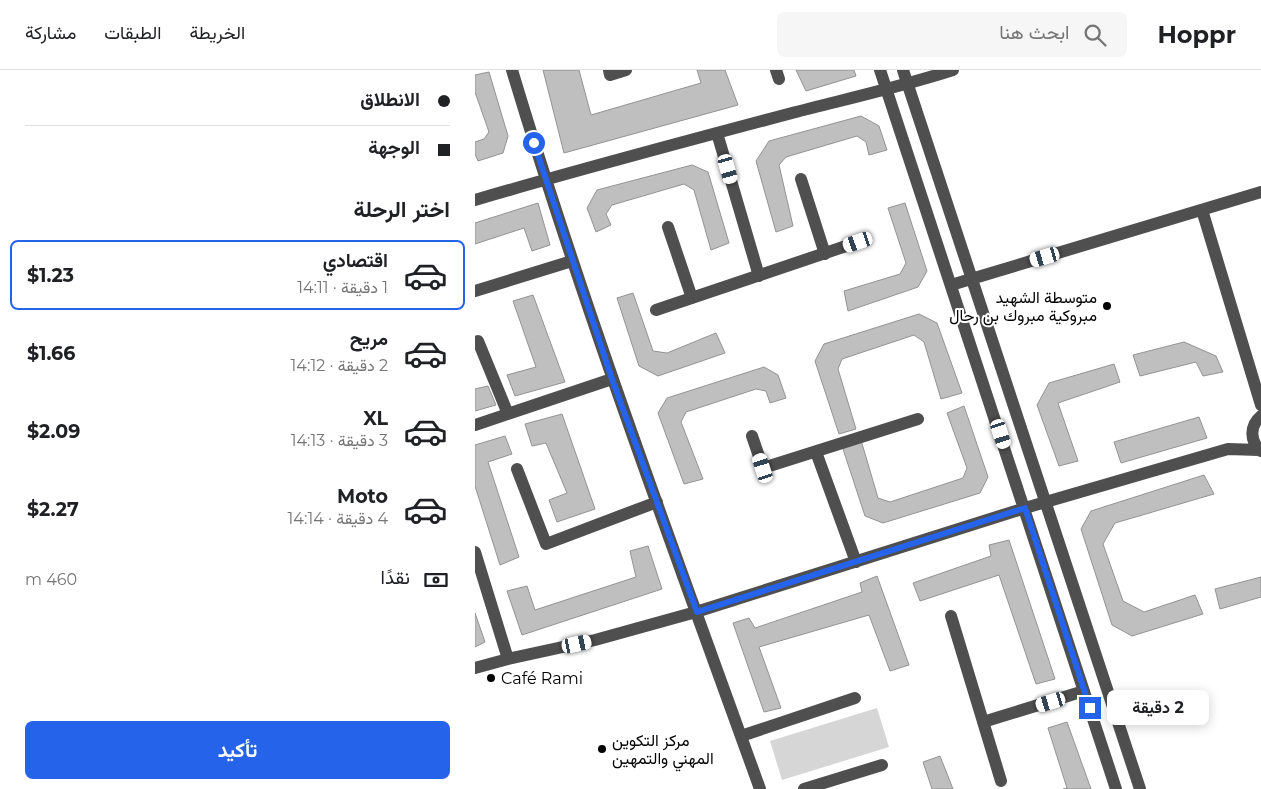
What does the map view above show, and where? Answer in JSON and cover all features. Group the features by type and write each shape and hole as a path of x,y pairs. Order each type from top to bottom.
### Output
{"street":[{"path":"511,70 545,179 612,379 761,789"},
{"path":"609,70 611,75 626,70"},
{"path":"880,70 1116,789"},
{"path":"903,70 1140,789"},
{"path":"475,200 545,179 717,133 908,85 953,70"},
{"path":"717,133 759,276"},
{"path":"801,179 825,254"},
{"path":"951,285 1261,192"},
{"path":"1201,210 1261,405"},
{"path":"668,227 692,298"},
{"path":"656,310 858,242"},
{"path":"475,291 572,261"},
{"path":"478,341 507,414"},
{"path":"475,425 612,379"},
{"path":"1260,451 1254,444 1252,431 1254,424 1261,416"},
{"path":"753,436 763,468 918,419"},
{"path":"1228,449 1252,431"},
{"path":"475,668 595,640 697,612 1025,508 1228,449 1260,451"},
{"path":"816,452 855,562"},
{"path":"517,469 546,544 657,502"},
{"path":"475,552 508,659"},
{"path":"951,616 1001,781"},
{"path":"983,722 1085,691"},
{"path":"741,736 855,698"},
{"path":"804,789 882,765"}],"shaded area":[{"path":"877,708 889,747 782,780 770,741"}],"building":[{"path":"543,70 579,70 591,115 701,83 697,70 725,70 738,105 564,153"},
{"path":"796,70 854,70 856,76 806,91"},
{"path":"489,72 508,136 503,153 478,161 475,154 475,142 484,139 489,132 475,92 475,75"},
{"path":"861,116 879,126 887,150 869,155 866,142 857,136 786,157 779,165 793,226 776,232 756,161 769,141"},
{"path":"692,165 708,172 729,243 711,250 694,190 684,184 612,205 606,214 611,225 596,232 587,208 597,190"},
{"path":"538,203 550,245 532,251 524,228 475,244 475,223"},
{"path":"905,203 927,271 918,287 848,311 844,291 900,274 906,263 888,208"},
{"path":"633,293 653,351 667,353 716,333 725,353 658,376 639,366 617,298"},
{"path":"533,295 565,382 515,396 507,375 536,367 513,301"},
{"path":"919,314 937,323 962,393 941,399 924,342 914,335 842,359 838,369 856,429 839,434 815,361 824,344"},
{"path":"1184,342 1216,356 1223,372 1203,376 1196,362 1140,376 1133,355"},
{"path":"1114,364 1120,382 1058,403 1078,461 1059,466 1037,405 1049,383"},
{"path":"764,367 778,375 786,398 770,403 766,391 756,389 686,412 681,422 703,479 684,484 658,413 667,398"},
{"path":"488,386 496,405 475,411 475,389"},
{"path":"964,406 988,477 980,493 883,523 865,516 842,446 861,440 878,498 890,502 963,478 967,468 947,413"},
{"path":"562,414 595,509 557,522 549,500 567,493 546,443 532,446 525,424"},
{"path":"1199,417 1207,438 1121,463 1114,442"},
{"path":"505,436 512,454 488,462 519,557 500,565 475,486 475,445"},
{"path":"1204,475 1214,494 1115,523 1103,544 1123,601 1144,612 1195,595 1203,614 1132,636 1112,625 1081,529 1091,511"},
{"path":"1009,540 1055,679 1036,684 999,575 920,601 913,583 991,556 989,545"},
{"path":"648,546 662,589 522,635 507,591 527,586 535,610 636,577 630,551"},
{"path":"877,576 909,665 890,671 869,615 759,647 781,708 764,712 733,623 749,618 755,628 862,592 860,583"},
{"path":"1261,577 1261,597 1220,609 1215,589"},
{"path":"475,613 485,642 475,647"},
{"path":"1067,722 1091,789 1063,789 1067,788 1048,728"},
{"path":"940,756 953,789 932,789 923,762"}],"place":[{"name":"متوسطة الشهيد مبروكية مبروك بن رحال","path":"1107,306"},
{"name":"Café Rami","path":"491,678"},
{"name":"مركز التكوين المهني والتمهين","path":"602,749"}],"route":[{"path":"534,143 612,379 697,612 1025,508 1090,708"}]}
